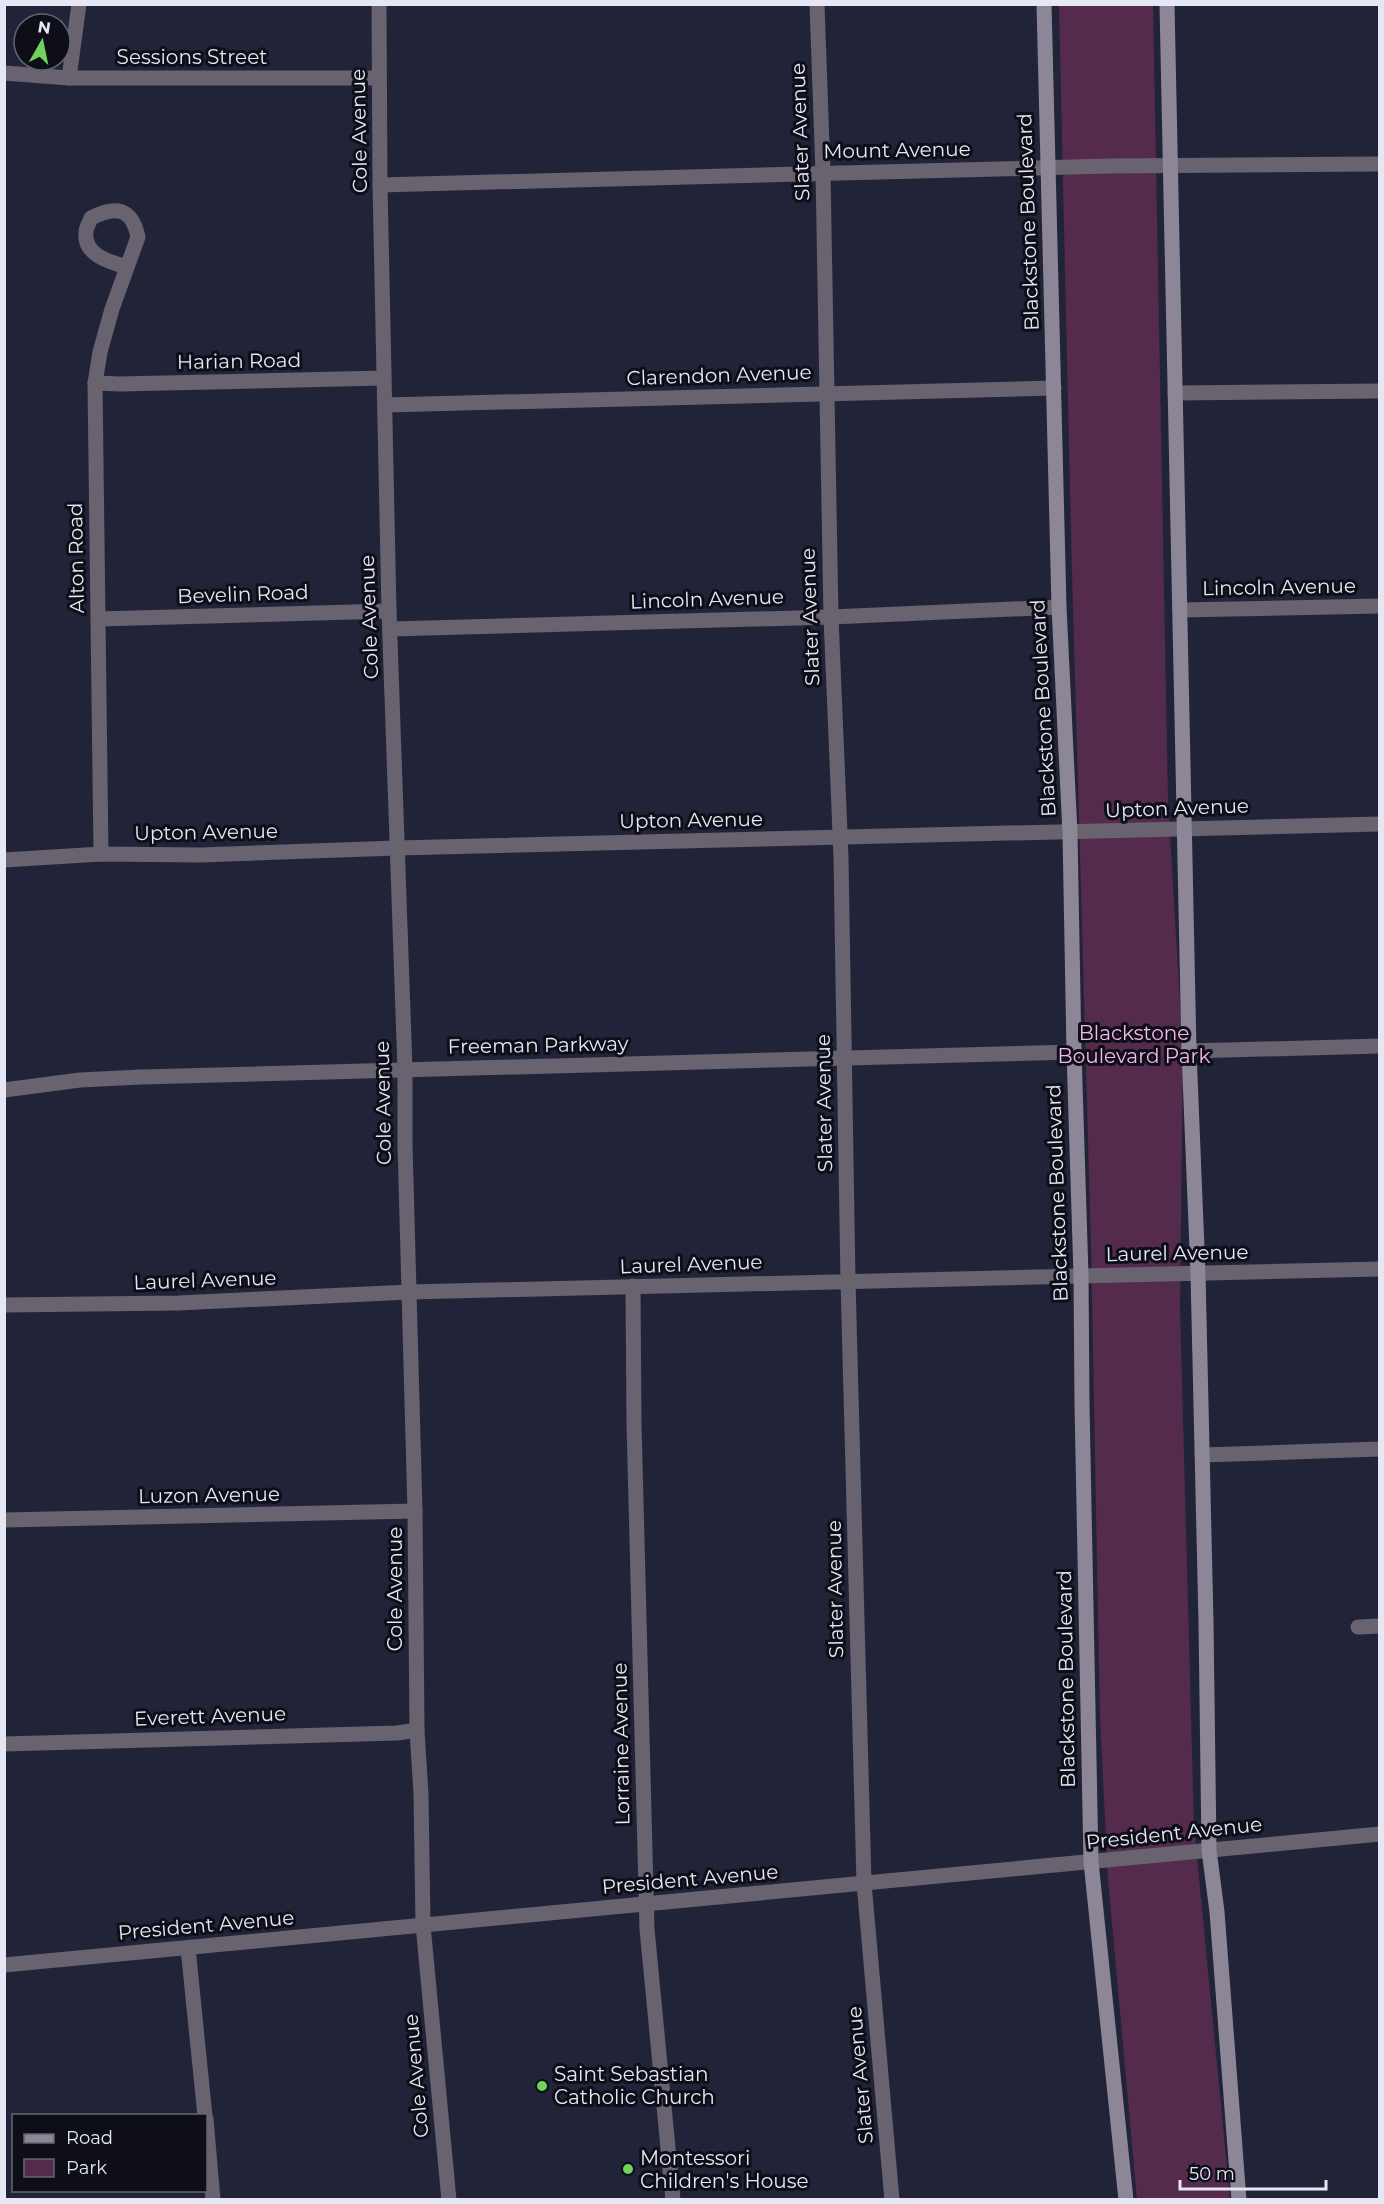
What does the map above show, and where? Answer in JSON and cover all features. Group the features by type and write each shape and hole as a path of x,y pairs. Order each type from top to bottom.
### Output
{"main road":[{"name":"Blackstone Boulevard","path":"1044,4 1059,607 1070,833 1081,1275 1091,1862 1126,2199"},
{"path":"1167,4 1189,1051 1198,1274 1209,1850 1217,1912 1239,2199"}],"street":[{"path":"69,78 79,4"},
{"name":"Cole Avenue","path":"379,4 380,185 389,610 405,1070 415,1511 417,1730 421,1794 423,1925 449,2199"},
{"name":"Slater Avenue","path":"817,4 823,173 825,393 831,617 840,837 848,1281 864,1883 892,2199"},
{"name":"Sessions Street","path":"4,73 69,78 379,78"},
{"name":"Mount Avenue","path":"380,185 1170,164 1380,164"},
{"name":"Alton Road","path":"101,854 95,382 100,352 127,267"},
{"name":"Harian Road","path":"95,382 131,384 384,378"},
{"name":"Clarendon Avenue","path":"386,405 1054,388"},
{"path":"1175,393 1380,391"},
{"name":"Lincoln Avenue","path":"1180,610 1380,606"},
{"name":"Lincoln Avenue","path":"391,629 831,617 1059,607"},
{"name":"Bevelin Road","path":"98,619 389,610"},
{"name":"Upton Avenue","path":"4,860 101,854 201,855 397,848 1380,824"},
{"path":"1189,1051 1380,1046"},
{"name":"Freeman Parkway","path":"4,1090 51,1083 131,1077 1074,1052"},
{"name":"Laurel Avenue","path":"4,1305 178,1303 409,1292 1380,1269"},
{"name":"Lorraine Avenue","path":"633,1286 634,1424 647,1929 673,2199"},
{"path":"1202,1455 1380,1449"},
{"name":"Luzon Avenue","path":"4,1520 415,1511"},
{"path":"1358,1627 1380,1626"},
{"name":"Everett Avenue","path":"4,1744 396,1733 417,1730"},
{"name":"President Avenue","path":"4,1965 1380,1834"},
{"path":"188,1948 205,2114"},
{"path":"207,2138 213,2199"}],"green space":[{"name":"Blackstone Boulevard Park","path":"1059,5 1153,5 1168,802 1183,1051 1180,1308 1194,1826 1230,2199 1137,2199 1108,1879 1100,1719 1091,1246"}],"place":[{"name":"Saint Sebastian Catholic Church","path":"542,2086"},
{"name":"Montessori Children's House","path":"628,2169"}]}
